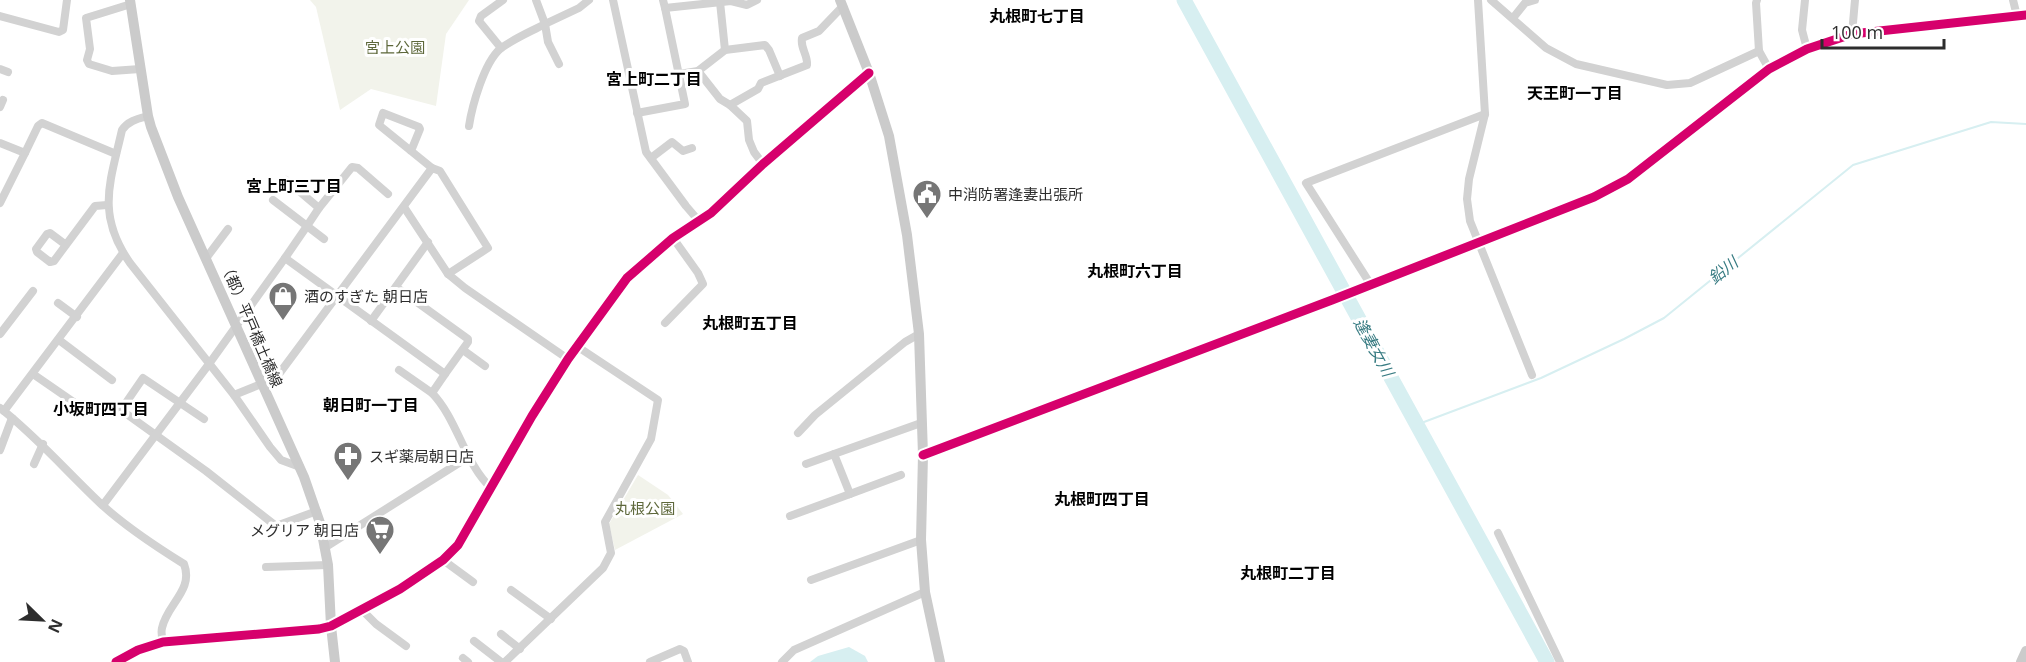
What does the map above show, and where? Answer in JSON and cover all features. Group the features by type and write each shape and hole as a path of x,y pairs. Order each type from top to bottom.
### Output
{"street":[{"path":"0,16 59,32 63,30 67,0"},
{"path":"501,48 479,21 481,16 503,0"},
{"path":"536,0 548,42 559,64"},
{"path":"470,126 472,109 493,56 501,48 579,8 589,0"},
{"path":"613,0 646,152 698,220"},
{"path":"637,113 685,104 664,4 731,1 747,5 757,0"},
{"path":"1478,0 1485,114 1469,179 1467,199 1470,220 1532,375"},
{"path":"1491,0 1546,48 1576,64 1667,85 1690,82 1759,51"},
{"path":"1513,18 1525,3 1535,0"},
{"path":"1757,0 1759,51 1769,69"},
{"path":"1805,0 1802,30 1807,49"},
{"path":"1852,34 1855,0"},
{"path":"923,454 1332,300 1594,197 1628,179 1769,69 1807,49 1852,34 2021,15 2013,0"},
{"path":"130,2 86,18 90,49 87,60 90,64 112,71 140,69"},
{"name":"（都）平戸橋土橋線","path":"130,2 148,116 178,197 207,256 261,384 300,467 316,511 328,565 335,662"},
{"path":"720,2 725,50"},
{"path":"730,105 758,89 761,83 807,65 808,60 801,44 802,38 819,31 842,3 869,73 889,136 907,235 919,334 923,454 921,540 925,592 940,662"},
{"path":"679,74 698,71 725,50 765,45 780,76"},
{"path":"698,71 720,99 747,121 749,140 764,164"},
{"path":"116,662 138,650 163,642 320,629 331,626 400,589 443,560 458,545 492,489 525,427 568,359 627,278 673,238 711,213 869,73"},
{"path":"411,151 419,127 383,113 378,122 379,125 411,151 432,168 440,171 488,248 448,274"},
{"path":"1366,286 1306,183 1485,114"},
{"path":"148,116 126,124 122,130 107,205 114,232 123,253 234,395 254,426 281,460 300,467"},
{"path":"0,203 38,126 42,123 117,154"},
{"path":"651,158 672,142 683,151 692,148"},
{"path":"0,143 26,153"},
{"path":"103,505 209,364 319,208 352,167 358,168 388,194"},
{"path":"234,395 276,378 432,168"},
{"path":"286,180 319,208"},
{"path":"273,200 324,240"},
{"path":"66,245 95,206 107,205"},
{"path":"404,207 448,274 568,359"},
{"path":"207,256 228,229"},
{"path":"665,323 703,284 698,273 673,238"},
{"path":"371,321 428,242"},
{"path":"123,253 33,374 2,409 43,444 103,505 139,535 184,564 187,580 169,610 161,629 163,642"},
{"path":"285,258 445,374"},
{"path":"396,287 466,337 468,342 432,393"},
{"path":"0,334 33,291"},
{"path":"58,303 76,316"},
{"path":"798,434 815,415 905,342 919,334"},
{"path":"59,340 112,380"},
{"path":"474,641 503,662 603,568 610,556 610,541 605,522 651,439 658,400 578,347"},
{"path":"463,350 484,366"},
{"path":"399,370 432,393 446,409 470,456 485,482 492,489"},
{"path":"33,374 75,403"},
{"path":"204,419 143,378 121,410 206,471 276,526 316,511"},
{"path":"0,450 12,418"},
{"path":"806,464 921,423"},
{"path":"34,464 43,444"},
{"path":"834,454 850,494"},
{"path":"324,548 470,456"},
{"path":"790,516 901,475"},
{"path":"1498,533 1560,662"},
{"path":"811,580 921,540"},
{"path":"443,560 473,582"},
{"path":"266,567 328,565"},
{"path":"511,590 551,619"},
{"path":"782,662 794,650 925,592"},
{"path":"362,610 376,624 406,646"},
{"path":"501,634 519,649"},
{"path":"650,662 680,649 684,651 688,662"},
{"path":"2021,662 2026,651"}],"green space":[{"name":"宮上公園","path":"310,0 469,0 446,34 436,106 371,89 340,110 316,7"},
{"name":"丸根公園","path":"638,475 668,495 683,514 615,550 609,524"}],"water":[{"path":"849,647 865,656 868,662 810,662 818,656"}],"waterway":[{"name":"逢妻女川","path":"1184,0 1547,662"},
{"name":"鉛川","path":"1416,425 1541,378 1664,318 1853,165 1991,122 2026,124"}],"cycle path":[{"path":"923,455 1332,300 1594,197 1628,179 1769,69 1807,49 1852,34 2026,15"},
{"path":"116,662 138,650 163,642 319,629 331,626 400,589 443,560 458,545 532,416 568,359 627,278 673,238 711,213 763,164 869,73"}],"place":[{"name":"中消防署逢妻出張所","path":"927,220"},
{"name":"酒のすぎた 朝日店","path":"283,322"},
{"name":"スギ薬局朝日店","path":"348,482"},
{"name":"メグリア 朝日店","path":"380,556"}],"district":[{"name":"丸根町七丁目","path":"1037,16"},
{"name":"宮上町二丁目","path":"654,79"},
{"name":"天王町一丁目","path":"1575,93"},
{"name":"宮上町三丁目","path":"294,186"},
{"name":"丸根町六丁目","path":"1135,271"},
{"name":"丸根町五丁目","path":"750,323"},
{"name":"朝日町一丁目","path":"371,405"},
{"name":"小坂町四丁目","path":"101,409"},
{"name":"丸根町四丁目","path":"1102,499"},
{"name":"丸根町二丁目","path":"1288,573"}]}
